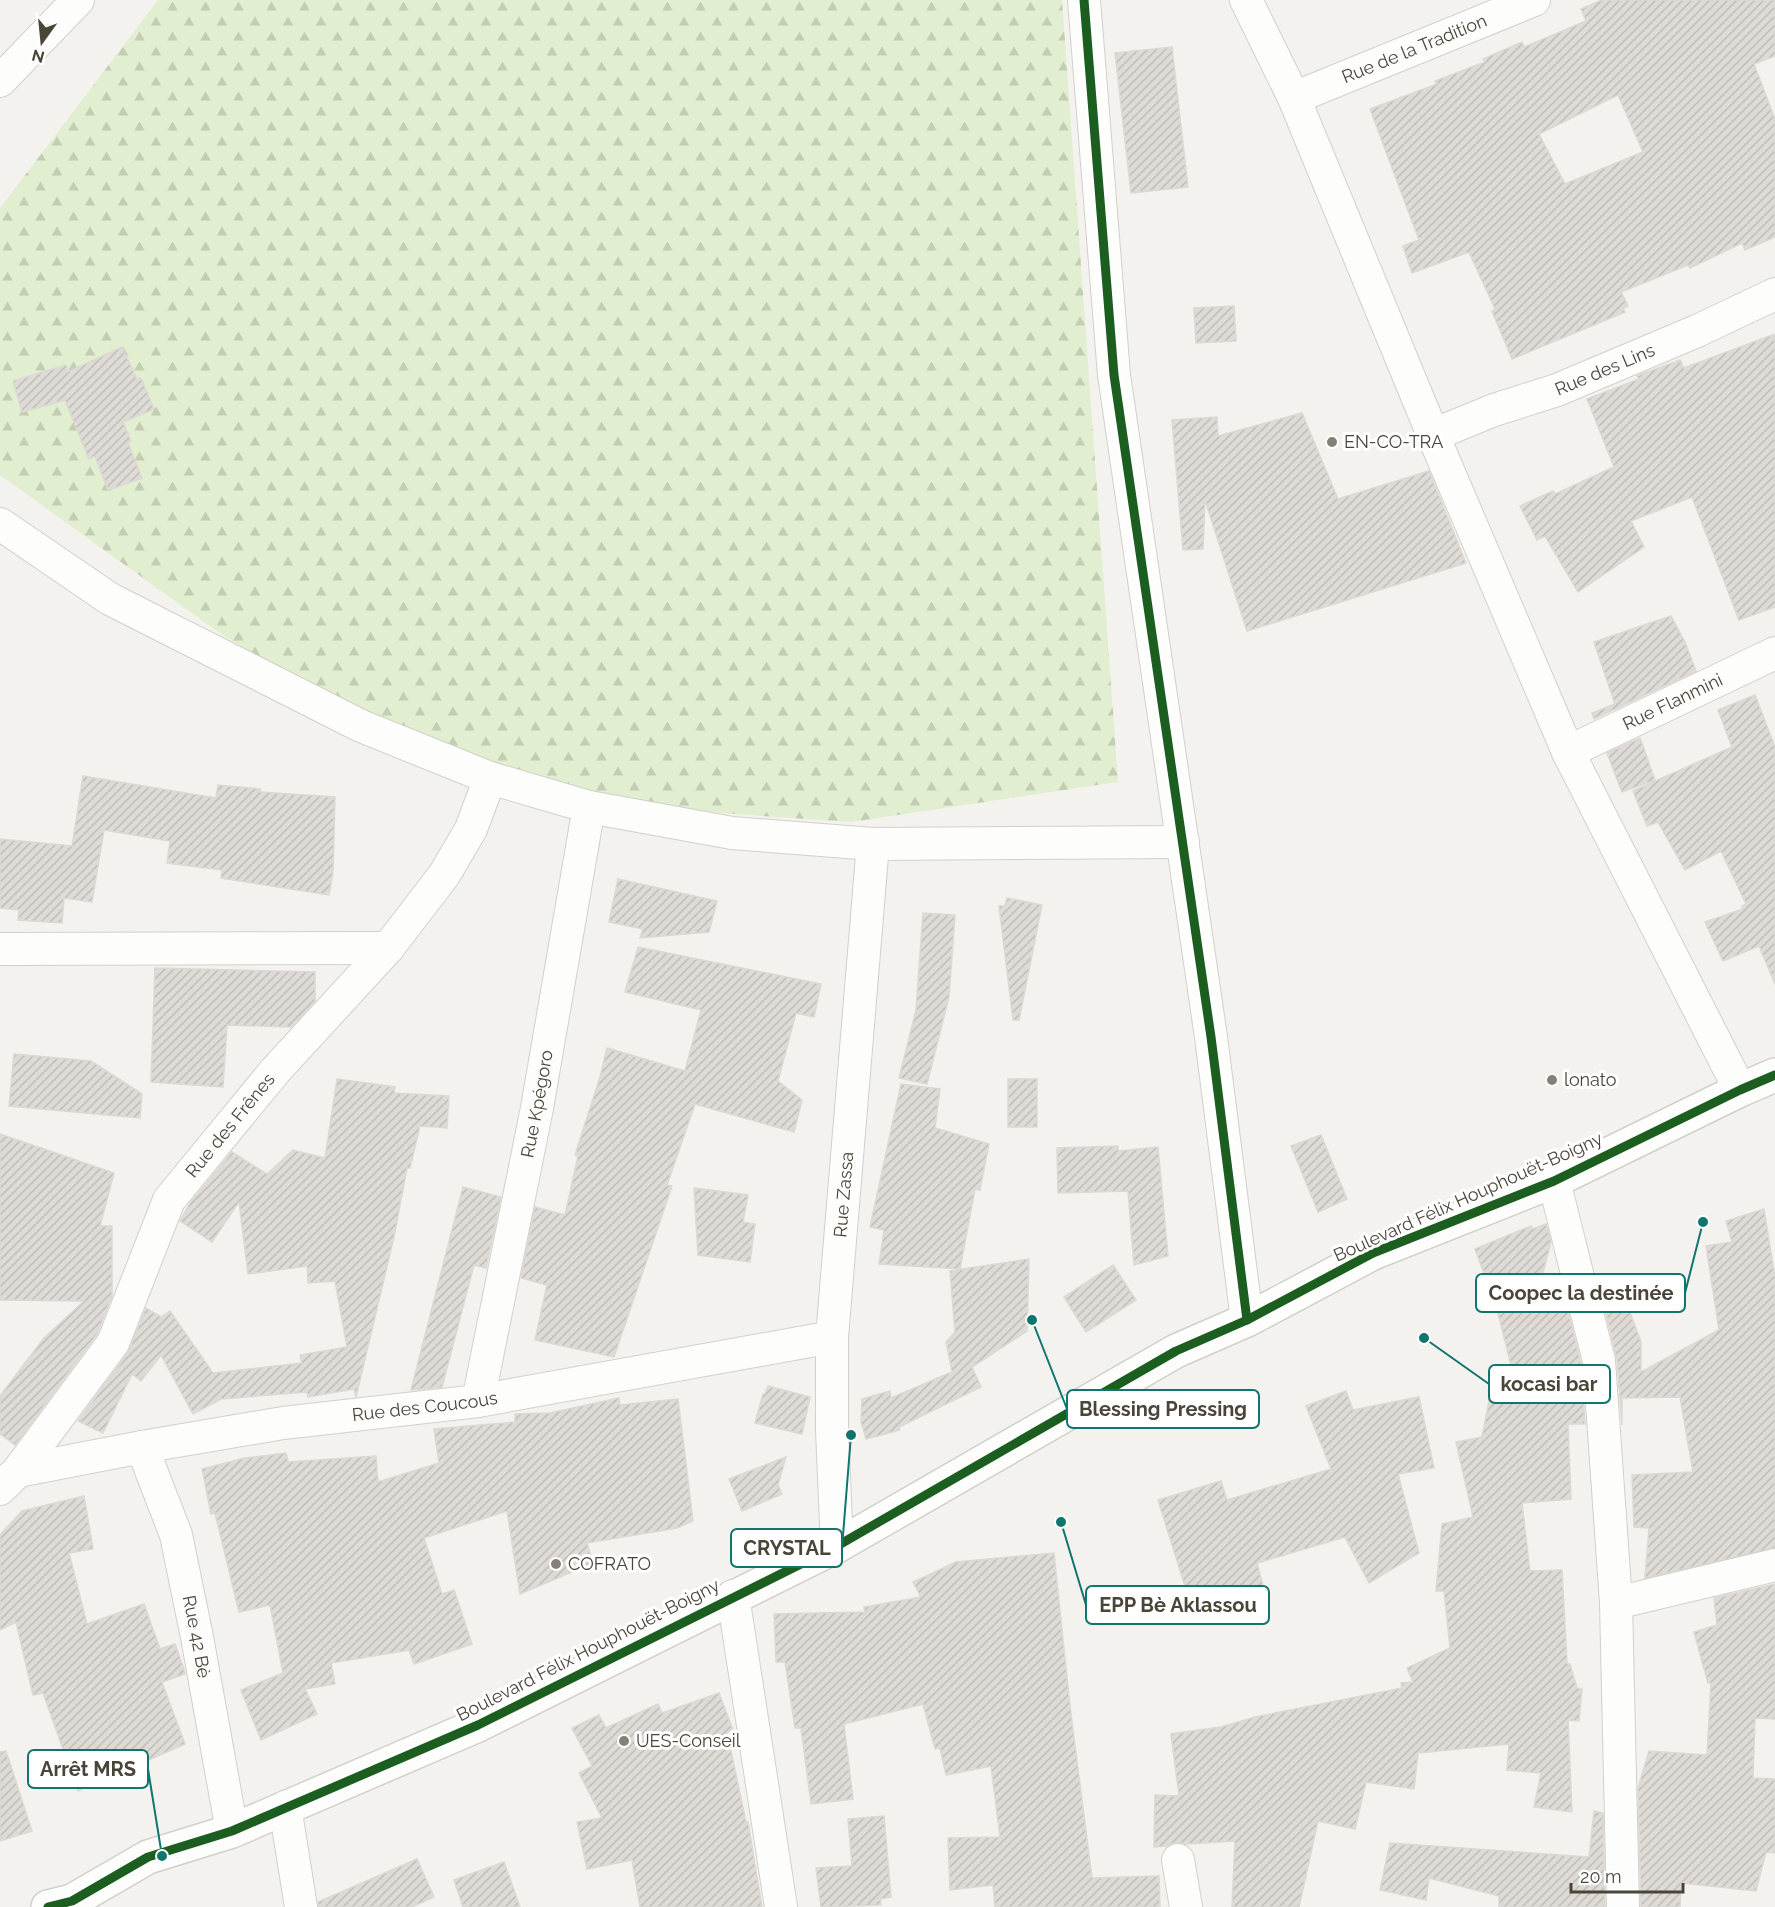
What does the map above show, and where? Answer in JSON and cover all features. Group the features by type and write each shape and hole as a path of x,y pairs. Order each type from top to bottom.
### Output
{"street":[{"path":"1084,0 1114,375 1211,1037 1247,1320"},
{"path":"1246,0 1294,98 1433,435 1568,752 1740,1090"},
{"name":"Rue de la Tradition","path":"1294,98 1534,0"},
{"path":"0,81 74,3"},
{"name":"Rue des Lins","path":"1433,435 1494,410 1557,390 1697,331 1775,294"},
{"path":"0,524 110,599 361,726 490,778 589,807 732,833 873,844 1183,842"},
{"name":"Rue Flanmini","path":"1568,752 1775,653"},
{"name":"Rue des Frênes","path":"9,1480 113,1343 169,1200 275,1071 388,948 444,876 471,829 490,778"},
{"name":"Rue Kpégoro","path":"478,1401 537,1108 589,807"},
{"name":"Rue Zassa","path":"837,1546 832,1431 832,1336 873,844"},
{"path":"0,949 388,948"},
{"name":"Boulevard Félix Houphouët-Boigny","path":"48,1907 72,1901 147,1857 232,1831 478,1725 837,1546 1176,1351 1247,1320 1373,1253 1554,1181 1740,1090 1775,1076"},
{"path":"1554,1181 1599,1361 1616,1603 1623,1907"},
{"name":"Rue des Coucous","path":"9,1480 142,1447 283,1423 478,1401 832,1336"},
{"name":"Rue 42 Bè","path":"142,1447 176,1535 197,1636 232,1831"},
{"path":"1616,1603 1775,1565"},
{"path":"733,1596 781,1907"},
{"path":"285,1807 301,1907"},
{"path":"1178,1860 1186,1907"}],"green space":[{"path":"158,0 1062,0 1118,782 851,822 644,808 491,768 363,720 218,632 0,475 0,208"}],"building":[{"path":"1602,0 1775,0 1775,56 1754,64 1775,119 1775,237 1745,250 1742,243 1690,268 1688,265 1621,292 1628,306 1623,308 1625,312 1512,359 1492,311 1495,309 1469,252 1412,273 1403,246 1419,240 1370,109 1437,84 1435,81 1485,62 1483,59 1522,42 1524,47 1586,21 1581,9","holes":["1618,95 1643,152 1565,184 1539,134"]},
{"path":"1172,47 1188,187 1131,193 1115,53"},
{"path":"1234,306 1236,341 1196,343 1194,308"},
{"path":"1775,334 1775,607 1739,620 1692,497 1631,521 1644,547 1578,592 1545,536 1537,540 1520,506 1553,491 1555,494 1614,467 1587,399 1639,379 1637,376 1680,360 1684,368"},
{"path":"122,347 137,379 141,378 154,409 123,422 131,441 128,443 142,478 108,490 95,456 89,459 65,400 22,412 13,381 66,365 68,372"},
{"path":"1302,413 1338,499 1429,471 1466,563 1247,631 1205,500 1203,549 1183,550 1172,420 1217,417 1218,436"},
{"path":"1671,616 1685,642 1696,671 1594,719 1592,713 1615,704 1594,642"},
{"path":"1755,695 1775,747 1775,984 1759,946 1723,961 1705,922 1743,909 1742,906 1746,904 1721,851 1685,870 1658,822 1647,826 1633,791 1732,747 1718,710"},
{"path":"1640,738 1655,780 1622,792 1607,753"},
{"path":"83,776 216,798 218,785 260,789 260,792 335,797 333,872 329,895 221,878 222,870 167,863 170,841 104,830 92,902 64,898 62,923 18,920 19,910 0,908 0,839 72,846"},
{"path":"618,879 717,901 709,932 640,938 643,929 609,922"},
{"path":"1007,898 1042,905 1019,1020 1013,1020 999,906 1005,906"},
{"path":"923,913 955,915 949,997 927,1084 899,1078 916,1010"},
{"path":"638,947 821,984 814,1017 796,1013 778,1081 802,1100 794,1132 695,1104 667,1185 672,1186 614,1357 535,1340 547,1285 521,1278 535,1207 565,1215 578,1156 575,1155 607,1048 685,1071 701,1010 625,992"},
{"path":"155,968 315,972 315,1001 291,1027 227,1025 223,1087 151,1082"},
{"path":"14,1054 91,1061 142,1094 140,1118 9,1106"},
{"path":"337,1079 395,1087 394,1093 449,1096 447,1128 420,1126 410,1168 407,1168 394,1237 356,1397 354,1389 308,1397 307,1392 221,1399 193,1414 161,1355 141,1381 132,1374 103,1433 78,1421 128,1353 146,1308 161,1317 170,1311 213,1373 302,1363 300,1355 347,1347 335,1281 308,1283 307,1266 248,1274 239,1202 212,1242 180,1221 190,1203 232,1152 267,1174 293,1150 325,1158"},
{"path":"1008,1079 1037,1079 1037,1127 1008,1127"},
{"path":"901,1084 940,1089 935,1128 989,1144 980,1190 975,1189 960,1269 879,1264 884,1230 870,1227"},
{"path":"0,1134 114,1173 100,1226 112,1226 112,1296 97,1334 15,1445 0,1434 0,1396 44,1338 84,1301 0,1300"},
{"path":"1321,1135 1347,1199 1318,1212 1291,1146"},
{"path":"1118,1146 1118,1151 1158,1147 1168,1256 1134,1265 1128,1191 1058,1193 1057,1148"},
{"path":"463,1187 501,1197 486,1268 474,1265 442,1387 411,1390"},
{"path":"694,1188 748,1195 743,1222 755,1224 750,1262 698,1255"},
{"path":"1764,1209 1775,1278 1775,1548 1645,1578 1649,1528 1634,1527 1632,1475 1693,1472 1680,1397 1622,1398 1622,1425 1617,1360 1602,1297 1622,1291 1641,1342 1641,1372 1719,1330 1706,1246 1732,1242 1726,1221"},
{"path":"1546,1224 1551,1242 1534,1307 1567,1306 1581,1364 1585,1424 1568,1424 1571,1499 1522,1503 1530,1571 1562,1570 1567,1663 1570,1664 1577,1688 1582,1689 1579,1721 1568,1720 1572,1812 1534,1807 1541,1773 1507,1770 1509,1744 1418,1753 1414,1789 1366,1782 1355,1829 1318,1821 1299,1907 1232,1907 1235,1841 1186,1844 1176,1842 1167,1846 1154,1847 1155,1795 1179,1796 1171,1734 1221,1727 1255,1717 1402,1688 1401,1683 1413,1682 1407,1668 1450,1648 1444,1591 1436,1591 1442,1524 1473,1517 1456,1442 1482,1437 1490,1396 1521,1404 1491,1286 1489,1287 1475,1249 1531,1226 1532,1229"},
{"path":"1029,1259 1027,1331 972,1367 981,1387 899,1427 900,1430 866,1439 861,1422 862,1399 890,1391 891,1398 952,1372 946,1342 955,1332 950,1271"},
{"path":"1113,1265 1136,1300 1086,1332 1064,1297"},
{"path":"768,1386 810,1397 802,1434 755,1423 763,1394"},
{"path":"1346,1391 1353,1410 1419,1397 1434,1468 1398,1474 1419,1553 1369,1583 1345,1537 1257,1563 1266,1597 1195,1618 1158,1500 1221,1481 1227,1500 1331,1469 1306,1406"},
{"path":"619,1398 620,1405 678,1399 693,1521 677,1528 587,1543 593,1563 520,1594 507,1511 424,1538 442,1594 454,1590 472,1644 414,1664 409,1650 331,1663 335,1684 305,1689 317,1714 261,1740 241,1690 283,1673 270,1605 239,1612 215,1513 211,1514 202,1469 245,1458 286,1453 288,1462 376,1456 378,1482 439,1463 434,1429 515,1422 515,1414 550,1413"},
{"path":"786,1457 778,1485 782,1494 742,1511 729,1479"},
{"path":"84,1496 93,1549 69,1553 87,1624 144,1604 160,1649 175,1644 184,1669 185,1674 162,1682 185,1744 78,1791 43,1693 33,1695 16,1622 0,1630 0,1535 22,1511"},
{"path":"1054,1553 1070,1706 1092,1878 1159,1876 1160,1907 995,1907 993,1885 950,1890 948,1838 1000,1837 991,1766 946,1775 940,1748 935,1749 923,1704 844,1724 853,1799 811,1804 801,1728 795,1728 785,1662 776,1662 774,1614 865,1612 864,1607 921,1597 913,1582 956,1562"},
{"path":"1775,1584 1775,1719 1755,1718 1753,1778 1775,1779 1775,1853 1766,1852 1756,1891 1681,1883 1680,1907 1641,1907 1638,1788 1649,1751 1707,1755 1711,1683 1708,1683 1694,1632 1717,1625 1714,1598"},
{"path":"719,1693 733,1730 727,1732 746,1822 748,1822 762,1907 640,1907 632,1860 587,1869 577,1822 602,1818 579,1773 592,1766 572,1728 599,1715 606,1728 658,1704 662,1713"},
{"path":"6,1751 32,1831 0,1841 0,1752"},
{"path":"1594,1811 1603,1813 1605,1907 1499,1907 1499,1896 1429,1878 1426,1900 1380,1890 1390,1843 1589,1857"},
{"path":"884,1816 891,1897 880,1899 881,1905 821,1907 816,1868 852,1866 848,1819"},
{"path":"417,1859 434,1897 412,1907 319,1907 318,1902"},
{"path":"504,1862 520,1907 463,1907 454,1880"}],"cycle path":[{"path":"1084,0 1114,375 1211,1037 1247,1320"},
{"path":"48,1907 72,1901 148,1857 232,1831 478,1725 837,1546 1176,1351 1247,1320 1373,1253 1554,1181 1775,1075"}],"place":[{"name":"EN-CO-TRA","path":"1332,442"},
{"name":"lonato","path":"1552,1080"},
{"name":"Coopec la destinée","path":"1703,1222"},
{"name":"Blessing Pressing","path":"1032,1320"},
{"name":"kocasi bar","path":"1424,1338"},
{"name":"CRYSTAL","path":"851,1435"},
{"name":"EPP Bè Aklassou","path":"1061,1522"},
{"name":"COFRATO","path":"556,1564"},
{"name":"UES-Conseil","path":"624,1741"},
{"name":"Arrêt MRS","path":"162,1856"}]}
